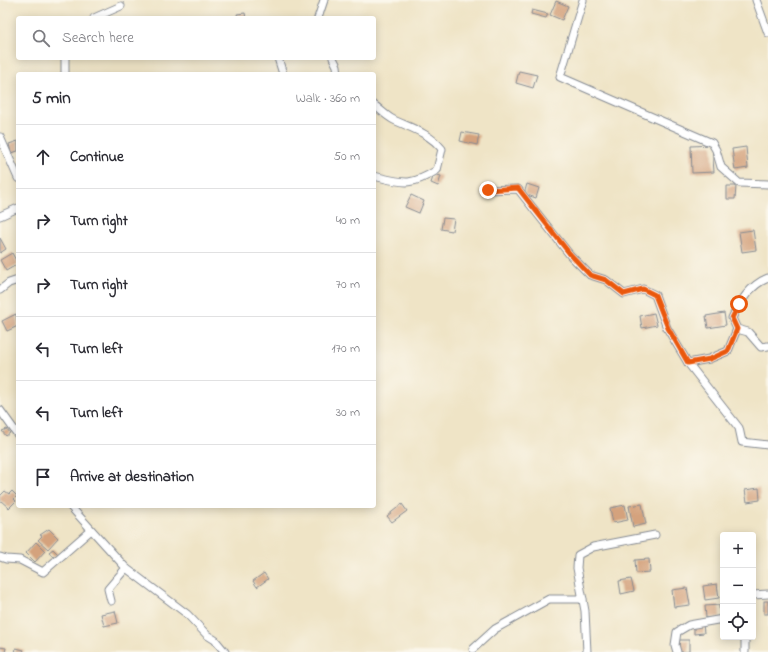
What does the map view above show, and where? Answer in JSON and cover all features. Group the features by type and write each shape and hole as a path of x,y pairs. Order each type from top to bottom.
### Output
{"street":[{"path":"319,16 324,0"},
{"path":"583,0 560,77 712,143 716,150 721,167 739,183 768,184"},
{"path":"756,0 768,33"},
{"path":"98,16 121,6"},
{"path":"65,60 66,72"},
{"path":"279,60 282,72"},
{"path":"334,60 338,72"},
{"path":"376,107 384,114 414,127 436,141 442,149 437,170 421,180 405,182 376,176"},
{"path":"0,137 16,173"},
{"path":"488,190 518,188 570,254 590,275 606,280 624,294 643,289 655,295 668,328 688,363 739,428 742,442 768,445"},
{"path":"0,216 16,209"},
{"path":"688,363 710,359 728,351 737,329 732,318 739,304 757,283 768,278"},
{"path":"0,290 16,281"},
{"path":"737,329 748,332 761,347 768,346"},
{"path":"0,410 16,432"},
{"path":"72,508 126,568 187,614 206,635 215,640 225,652"},
{"path":"0,557 20,560 43,572 91,530"},
{"path":"587,652 583,599 577,568 578,555 593,547 654,535"},
{"path":"111,601 108,590 126,568"},
{"path":"756,595 768,594"},
{"path":"473,649 495,629 549,599 583,599"},
{"path":"677,652 675,644 677,632 689,625 720,620"},
{"path":"745,640 745,652"}],"building":[{"path":"556,1 568,6 562,20 550,15"},
{"path":"532,10 548,14 546,18 531,14"},
{"path":"245,13 246,16 238,16 237,14"},
{"path":"519,71 537,75 533,88 516,83"},
{"path":"462,132 479,135 477,145 460,141"},
{"path":"16,142 16,152 11,153 9,144"},
{"path":"712,145 714,172 692,173 691,146"},
{"path":"746,147 748,168 735,170 732,149"},
{"path":"434,174 441,176 438,186 431,183"},
{"path":"527,184 539,188 536,198 524,194"},
{"path":"727,186 736,186 735,199 727,199"},
{"path":"411,195 424,201 419,213 405,207"},
{"path":"443,218 454,219 452,231 441,229"},
{"path":"753,230 756,250 742,252 739,232"},
{"path":"0,238 6,249 0,253"},
{"path":"12,253 16,260 16,265 6,271 0,260"},
{"path":"654,313 657,325 642,328 640,316"},
{"path":"724,313 726,325 708,328 706,316"},
{"path":"16,314 16,327 7,331 2,321"},
{"path":"7,429 10,433 6,436 2,431"},
{"path":"759,488 760,500 747,502 745,490"},
{"path":"5,491 9,494 12,491 16,495 14,499 16,501 9,508 0,500 0,496"},
{"path":"402,504 407,511 392,522 387,516"},
{"path":"642,504 646,524 633,527 629,506"},
{"path":"625,505 628,520 613,523 610,508"},
{"path":"49,529 58,538 48,549 38,540 42,536 40,535"},
{"path":"36,542 45,551 35,562 26,553"},
{"path":"53,549 58,554 53,557 49,552"},
{"path":"649,559 650,572 636,573 635,560"},
{"path":"264,573 268,579 257,587 253,581"},
{"path":"631,579 634,591 621,594 619,581"},
{"path":"717,584 719,598 705,600 703,586"},
{"path":"687,588 690,605 674,607 672,590"},
{"path":"764,601 768,601 768,614 764,614"},
{"path":"719,605 720,617 706,618 705,606"},
{"path":"115,611 118,623 104,626 101,614"},
{"path":"703,624 704,633 694,634 694,625"},
{"path":"679,640 689,640 689,652 679,652"},
{"path":"0,647 6,648 5,652 0,652"},
{"path":"16,648 24,650 23,652 15,652"}],"route":[{"path":"488,190 518,188 541,219 570,254 590,275 606,280 624,294 643,289 655,295 668,328 688,363 710,359 728,351 737,329 732,318 739,304"}]}
